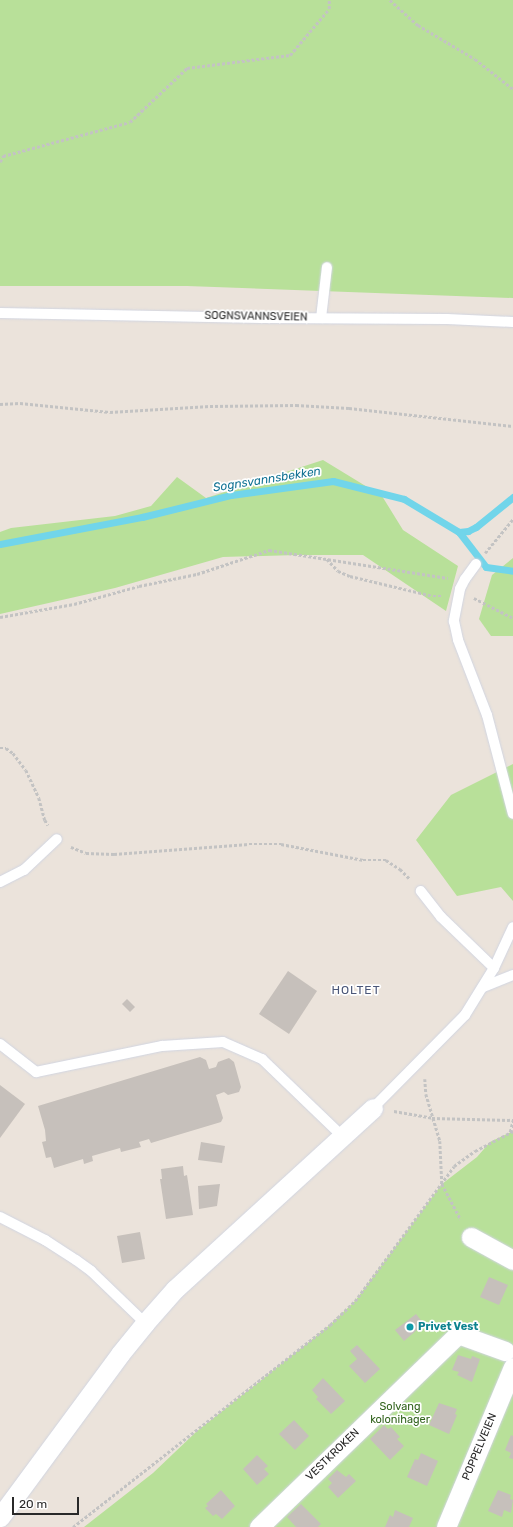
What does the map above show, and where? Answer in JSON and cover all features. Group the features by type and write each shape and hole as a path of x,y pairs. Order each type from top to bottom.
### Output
{"street":[{"path":"0,1517 145,1323 176,1289 373,1108"},
{"path":"471,1237 513,1260"},
{"name":"VESTKROKEN","path":"259,1527 458,1334 509,1359"},
{"name":"POPPELVEIEN","path":"446,1527 509,1359"}],"lane":[{"path":"321,318 327,267"},
{"name":"SOGNSVANNSVEIEN","path":"0,313 447,319 513,322"},
{"path":"476,564 460,589 456,602 454,621 458,640 487,715 513,814"},
{"path":"0,882 24,870 57,839"},
{"path":"421,891 441,917 494,968"},
{"path":"373,1108 465,1015 494,968 513,927"},
{"path":"483,987 513,975"},
{"path":"0,1044 36,1072 162,1046 223,1042 262,1059 342,1136"},
{"path":"0,1217 45,1240 81,1264 145,1323"}],"path":[{"path":"0,162 3,156 130,122 187,68 290,55 330,9 329,0"},
{"path":"390,0 418,25 475,59 513,89"},
{"path":"0,404 20,404 110,412 210,406 296,405 349,408 513,426"},
{"path":"483,555 513,519"},
{"path":"0,617 74,604 139,586 198,574 269,550 379,568 447,577 460,589 480,602 513,618"},
{"path":"327,559 338,571 350,576 433,596 446,596 456,602"},
{"path":"0,748 6,748 13,753 26,770 39,798 45,820 57,839 70,847 86,853 114,854 249,844 281,844 363,860 386,860 400,869 421,891"},
{"path":"423,1059 426,1094 440,1141 442,1184 471,1237"},
{"path":"73,1527 330,1325 355,1301 454,1166 475,1151 512,1131 513,1120 432,1118 373,1108"}],"green space":[{"path":"0,0 513,0 513,298 187,286 0,286"},
{"path":"323,460 382,496 403,530 458,566 446,611 363,555 297,555 223,557 115,588 0,614 0,532 11,528 115,516 151,506 177,477 206,498"},
{"path":"513,558 513,636 491,636 479,619 492,575"},
{"path":"513,764 513,901 501,887 457,896 416,840 451,795"},
{"name":"Solvang kolonihager","path":"513,1131 513,1527 84,1527 153,1473 196,1432 330,1325 355,1301 442,1184 477,1157 490,1142"}],"building":[{"path":"288,971 317,991 289,1034 259,1014"},
{"path":"127,999 135,1007 130,1012 122,1004"},
{"path":"200,1057 206,1060 209,1069 216,1067 218,1062 229,1058 234,1062 241,1087 239,1092 228,1095 224,1092 216,1095 223,1118 221,1122 151,1143 149,1139 139,1142 141,1147 121,1152 120,1148 92,1156 93,1161 84,1164 83,1159 54,1168 51,1157 46,1158 42,1142 46,1141 45,1130 38,1106"},
{"path":"0,1085 25,1104 0,1138"},
{"path":"201,1142 225,1146 222,1163 198,1160"},
{"path":"183,1166 184,1176 187,1175 193,1215 166,1219 160,1179 162,1179 161,1169"},
{"path":"220,1184 217,1206 199,1209 198,1186"},
{"path":"140,1232 145,1259 122,1263 117,1236"},
{"path":"489,1277 508,1285 499,1305 480,1297"},
{"name":"Privet Vest","path":"416,1314 424,1324 404,1341 395,1330"},
{"path":"357,1345 380,1369 365,1383 349,1366 357,1359 350,1351"},
{"path":"458,1355 471,1359 472,1356 480,1359 472,1382 457,1375 459,1372 452,1370"},
{"path":"323,1378 345,1401 331,1414 316,1399 318,1397 312,1390"},
{"path":"439,1403 457,1409 455,1414 457,1415 449,1434 429,1425"},
{"path":"294,1420 309,1436 295,1450 279,1434"},
{"path":"384,1425 388,1429 391,1427 400,1437 397,1439 404,1446 390,1460 370,1439"},
{"path":"511,1435 513,1436 513,1459 509,1458 511,1453 505,1450"},
{"path":"421,1453 438,1461 427,1486 407,1477 415,1459 418,1460"},
{"path":"257,1455 268,1466 264,1469 269,1474 257,1485 243,1469"},
{"path":"337,1470 346,1477 349,1474 356,1481 338,1498 328,1487 332,1483 328,1479"},
{"path":"221,1490 235,1506 222,1519 216,1514 213,1516 205,1508 208,1506 206,1504"},
{"path":"498,1490 511,1495 510,1499 513,1500 511,1513 504,1510 502,1517 488,1511"},
{"path":"301,1504 321,1524 318,1527 296,1527 287,1517"},
{"path":"395,1510 413,1518 409,1527 385,1527 390,1515 393,1517"}],"waterway":[{"name":"Sognsvannsbekken","path":"0,544 142,517 231,495 333,481 404,499 459,532 486,567 513,571"},
{"path":"459,532 468,531 476,527 513,497"}],"place":[{"name":"Privet Vest","path":"410,1327"}],"district":[{"name":"HOLTET","path":"356,991"}]}
